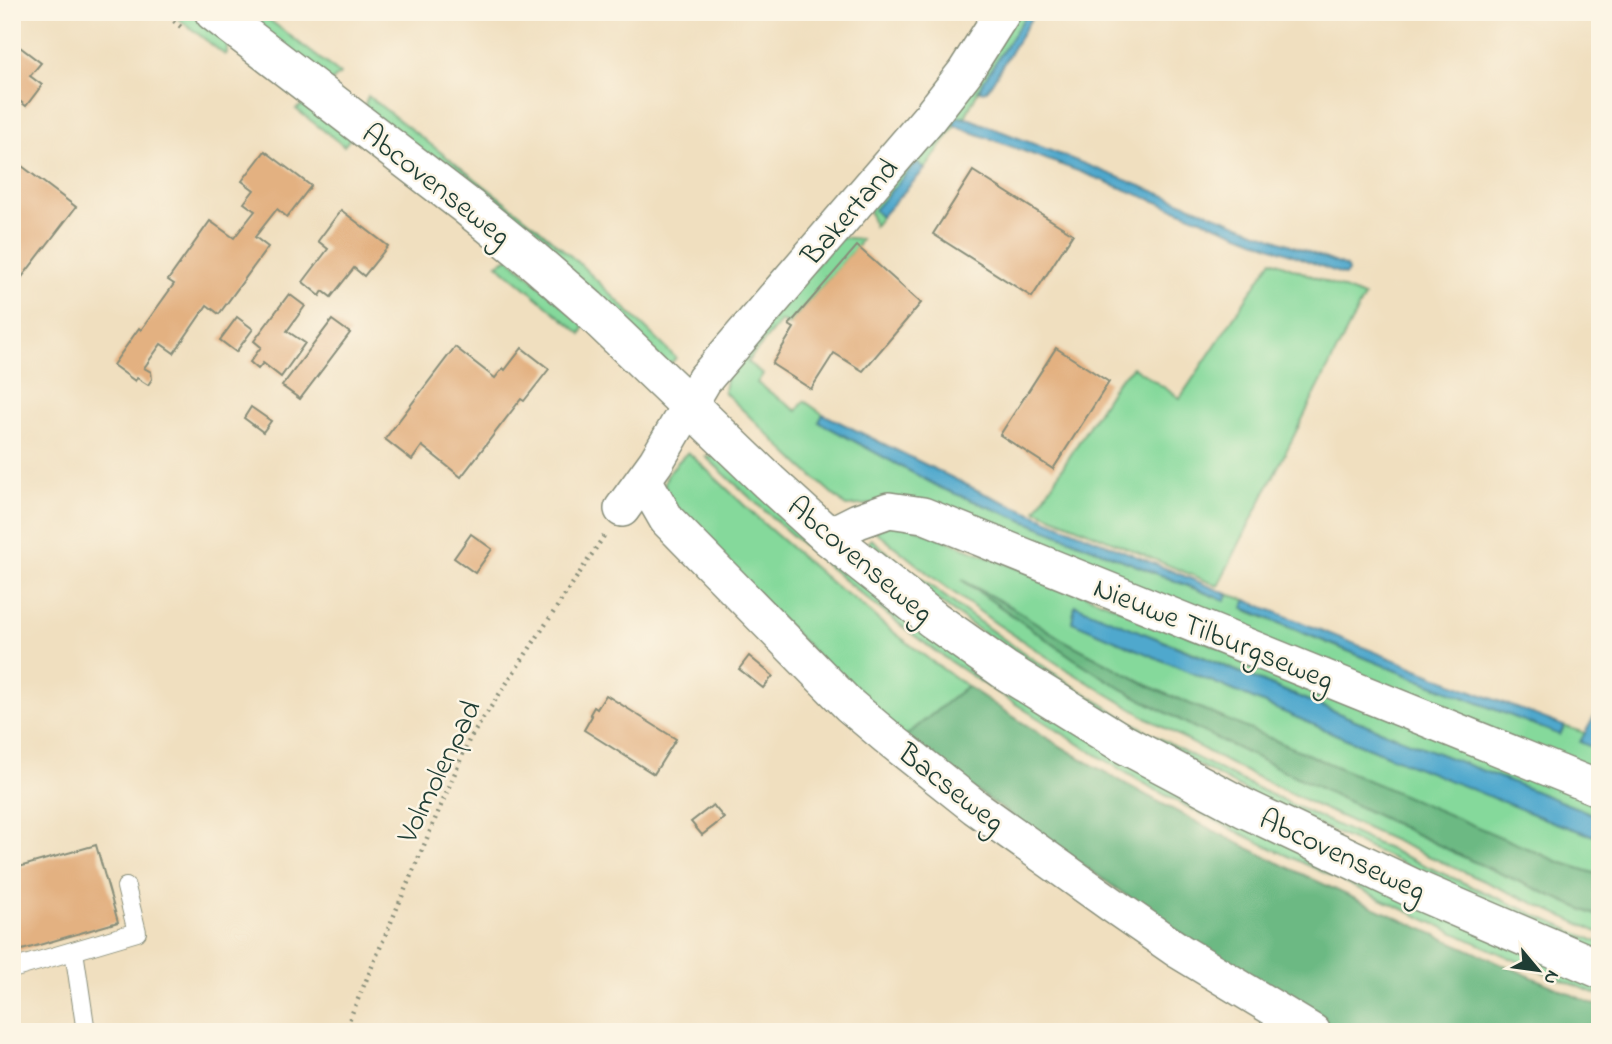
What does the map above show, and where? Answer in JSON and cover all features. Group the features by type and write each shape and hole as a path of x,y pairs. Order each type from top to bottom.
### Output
{"street":[{"name":"Abcovenseweg","path":"214,12 533,260 588,308 828,536 934,620 1006,671 1122,743 1244,808 1419,891 1600,969"},
{"name":"Bakertand","path":"690,406 704,380 929,118 965,72 1003,12"},
{"path":"622,509 644,480 690,406"},
{"name":"Bacseweg","path":"644,480 667,520 849,705 887,737 975,807 1122,912 1179,951 1313,1032"},
{"name":"Nieuwe Tilburgseweg","path":"828,536 889,510 923,515 1600,789"}],"lane":[{"path":"12,969 137,932 126,887"},
{"path":"74,951 86,1032"}],"path":[{"name":"Volmolenpad","path":"344,1032 469,740 622,509"}],"green space":[{"path":"170,12 190,12 227,40 227,53 225,55"},
{"path":"238,12 259,12 340,74 330,83"},
{"path":"1013,12 1028,12 981,85 965,117 958,117 955,126 925,169 917,162 875,210 881,217 874,226 867,204"},
{"path":"368,96 531,222 580,264 676,358 669,365 364,108"},
{"path":"307,102 352,136 344,146 296,109"},
{"path":"839,237 861,239 789,325 781,321 747,362 763,374 757,383 797,411 804,401 823,414 819,422 941,488 1225,601 1228,594 1246,600 1243,609 1560,735 1564,726 1585,733 1581,742 1600,751 1600,780 878,504 846,506 724,392 727,372"},
{"path":"509,258 585,325 581,334 497,264"},
{"path":"1272,260 1364,297 1218,586 1036,510 1116,383 1133,367 1180,398"},
{"path":"688,452 835,586 967,686 902,739 684,524 666,493 665,486 670,472"},
{"path":"717,455 910,620 1600,985 1600,995 1512,959 1287,856 1180,803 1108,762 959,668 875,605 789,533 706,457"},
{"path":"897,521 1600,796 1600,817 1075,606 1072,622 1347,739 1553,822 1600,838 1600,875 1559,862 1155,689 1063,640 1013,608 968,584 1122,689 1197,729 1470,860 1600,917 1600,933 1315,805 1230,764 1154,722 997,624 875,531"},
{"path":"871,539 1006,641 1149,732 1288,803 1600,943 1600,953 1257,797 1065,692 864,547"},
{"path":"962,580 1063,640 1155,689 1559,862 1600,875 1600,917 1470,860 1197,729 1122,689 1073,658"},
{"path":"967,686 1117,779 1196,821 1356,899 1600,1007 1600,1032 1334,1032 1253,984 902,739"}],"water":[{"path":"1028,12 1035,12 988,89 980,91 981,85"},
{"path":"958,117 970,119 1347,267 1348,272 1344,275 955,126 954,121"},
{"path":"917,162 925,169 881,217 874,210"},
{"path":"823,414 983,493 1228,594 1225,601 941,488 819,422"},
{"path":"1246,600 1564,726 1560,735 1417,679 1243,608"},
{"path":"1075,605 1600,817 1600,838 1553,822 1347,739 1072,622"},
{"path":"1600,706 1600,726 1596,734 1600,736 1600,751 1580,742"}],"building":[{"path":"12,41 41,63 30,76 42,85 26,106 12,95"},
{"path":"265,151 311,186 287,217 277,209 255,237 268,247 219,314 207,305 174,353 161,344 144,368 151,372 152,379 148,385 137,378 135,381 113,365 174,284 168,280 210,221 234,238 255,211 244,203 254,190 242,181"},
{"path":"14,160 76,207 12,290 12,162"},
{"path":"973,171 1073,234 1032,297 933,234"},
{"path":"341,210 388,246 364,276 354,268 331,297 323,291 320,296 303,282 328,249 318,241"},
{"path":"857,246 921,303 863,371 834,353 811,389 772,364 794,328 789,325"},
{"path":"289,294 305,306 287,331 305,343 281,377 263,363 258,369 250,362 261,347 254,341"},
{"path":"237,317 253,329 236,352 220,340"},
{"path":"332,320 350,333 300,399 282,386"},
{"path":"455,347 495,378 522,348 549,369 524,401 521,399 461,477 422,446 412,460 385,439"},
{"path":"1056,348 1109,382 1053,469 1000,435"},
{"path":"251,407 271,421 263,432 244,418"},
{"path":"471,534 492,549 475,573 454,558"},
{"path":"749,656 773,676 763,688 739,669"},
{"path":"606,695 676,739 654,774 584,730 594,707 597,709"},
{"path":"713,805 724,818 702,835 691,822"},
{"path":"96,845 118,922 12,953 12,869"}]}
